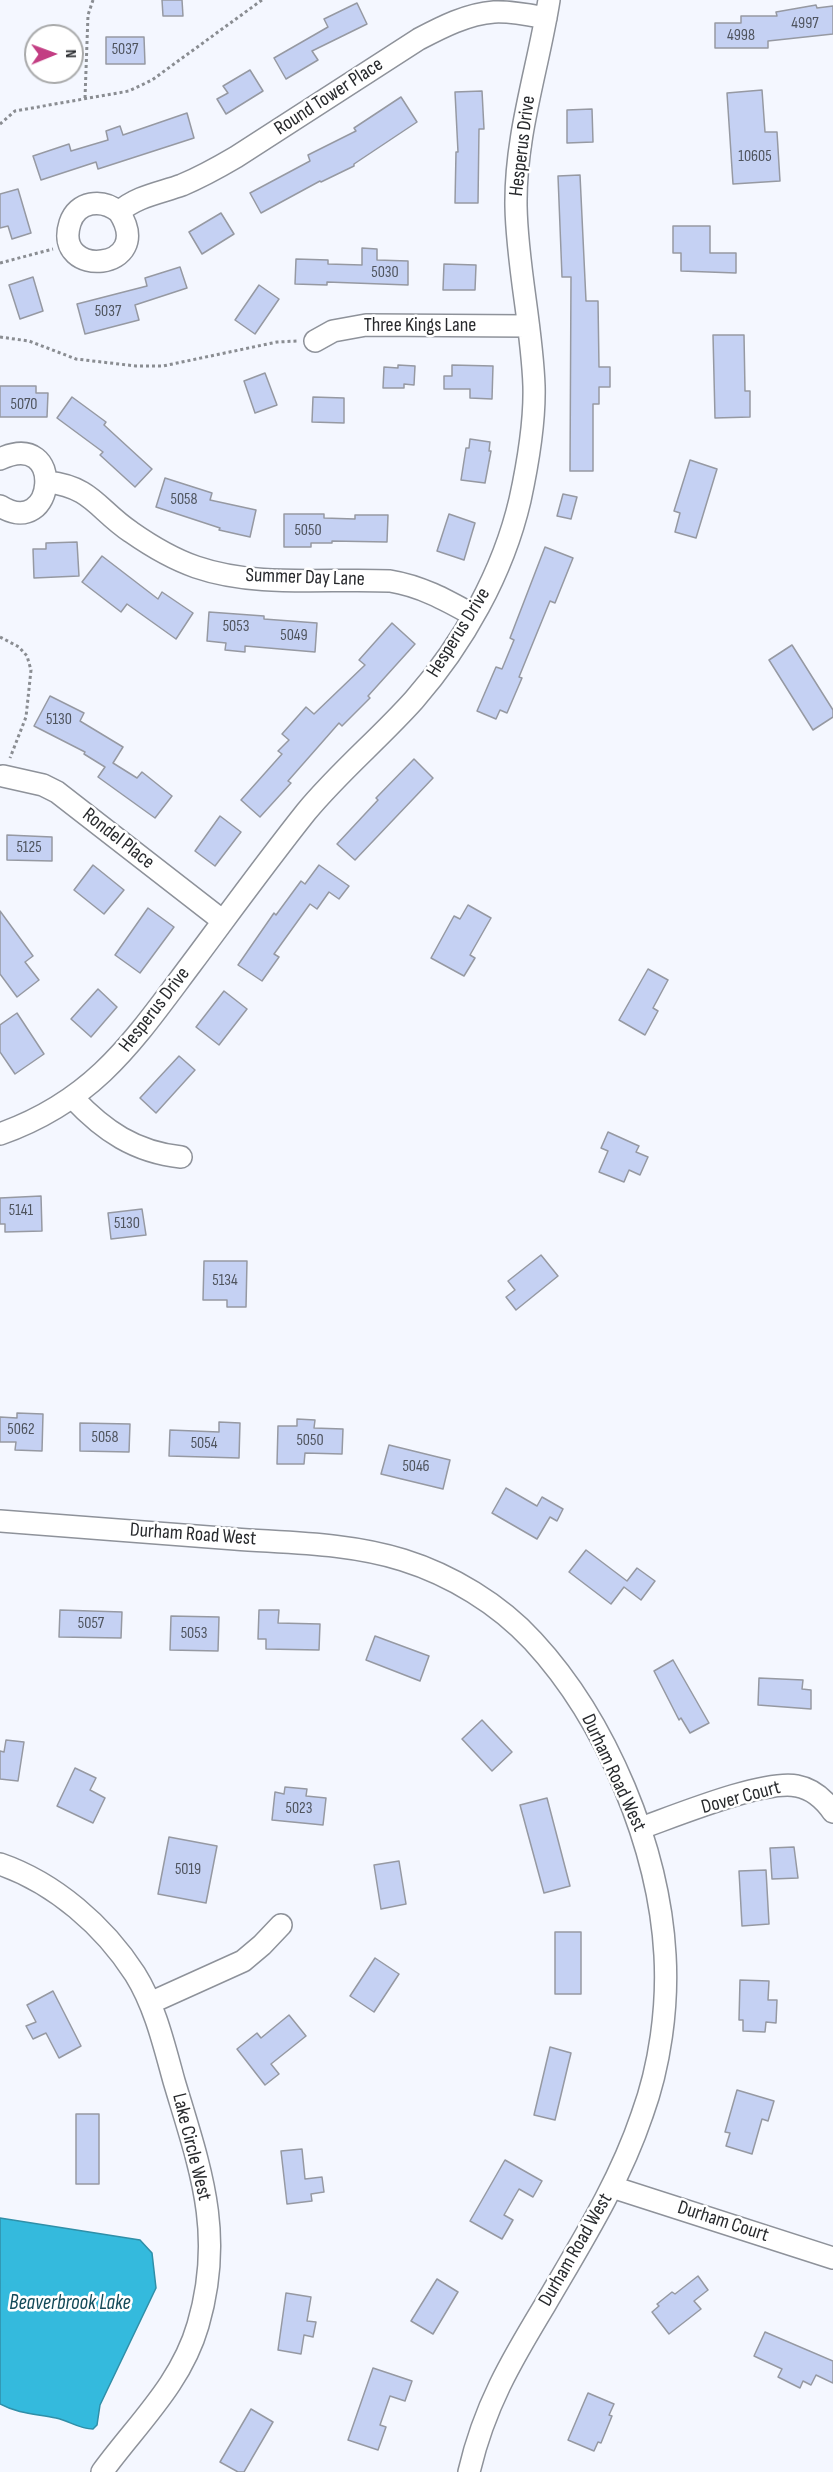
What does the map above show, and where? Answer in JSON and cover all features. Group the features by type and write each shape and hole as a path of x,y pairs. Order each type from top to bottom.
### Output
{"street":[{"name":"Round Tower Place","path":"119,212 141,198 183,185 236,157 419,39 440,28 460,20 495,12 548,9"},
{"name":"Hesperus Drive","path":"0,1134 42,1117 73,1098 102,1074 137,1035 308,810 437,673 473,615 511,535 528,461 533,424 534,389 517,244 516,173 526,104 548,9"},
{"path":"92,203 104,204 119,212 125,222 127,237 121,251 111,260 100,263 90,262 74,252 69,243 68,230 71,218 80,208 92,203"},
{"name":"Three Kings Lane","path":"315,341 333,331 366,325 528,326"},
{"path":"0,459 11,454 24,454 35,458 45,471 48,482 44,498 32,509 20,512 7,510 0,506"},
{"name":"Summer Day Lane","path":"48,482 71,486 84,492 130,532 196,567 256,579 390,581 412,585 434,594 473,615"},
{"name":"Rondel Place","path":"3,777 44,785 57,792 224,921"},
{"path":"73,1098 94,1121 122,1140 152,1152 182,1156"},
{"name":"Durham Road West","path":"0,1521 327,1545 402,1559 437,1572 472,1591 532,1640 559,1673 585,1712 608,1753 641,1828 650,1858 665,1955 665,1995 661,2029 644,2110 612,2187 489,2404 476,2441 469,2472"},
{"name":"Dover Court","path":"641,1828 747,1792 781,1785 809,1789 828,1804 833,1812"},
{"name":"Lake Circle West","path":"0,1864 35,1880 93,1922 135,1975 150,2003 192,2141 206,2198 210,2235 210,2270 197,2327 174,2381 102,2472"},
{"path":"150,2003 243,1961 281,1925"},
{"name":"Durham Court","path":"612,2187 833,2258"}],"path":[{"path":"85,98 88,15 93,0"},
{"path":"0,124 15,111 129,91 152,80 262,0"},
{"path":"0,263 69,243"},
{"path":"0,338 30,341 76,359 136,366 163,366 277,342 315,341"},
{"path":"0,637 19,648 27,656 30,670 26,717 3,777"}],"water":[{"name":"Beaverbrook Lake","path":"0,2218 140,2240 152,2253 156,2288 100,2405 97,2425 93,2429 83,2428 56,2418 21,2412 0,2404"}],"building":[{"path":"162,0 182,0 183,16 163,16"},
{"path":"357,3 367,24 312,51 318,60 286,79 274,58 328,27 324,19"},
{"path":"816,5 817,8 833,6 833,34 768,41 768,48 715,48 715,23 741,23 741,16 777,16 776,12"},
{"path":"106,37 144,37 145,64 106,64"},
{"path":"250,70 263,91 226,114 217,99 228,93 223,86"},
{"path":"762,90 765,132 777,132 780,181 733,184 727,93"},
{"path":"482,91 484,129 479,129 478,203 455,203 456,152 458,152 455,92"},
{"path":"401,97 417,122 354,166 320,181 261,213 250,193 310,161 308,155 356,131 354,128"},
{"path":"592,109 593,142 567,143 567,110"},
{"path":"187,113 194,138 98,169 96,162 41,180 33,156 69,144 71,151 108,140 106,131 120,126 123,135"},
{"path":"580,175 586,301 598,301 599,367 610,367 610,387 599,387 599,404 593,404 593,471 570,471 571,277 562,277 558,176"},
{"path":"18,189 31,233 12,239 8,226 0,228 0,194"},
{"path":"221,213 234,234 202,254 189,232"},
{"path":"673,226 710,226 710,253 736,253 736,273 681,271 681,253 673,253"},
{"path":"362,248 377,249 377,260 408,261 408,285 327,282 327,285 295,284 296,259 328,260 328,264 362,265"},
{"path":"444,264 476,265 475,290 443,290"},
{"path":"180,267 187,288 135,305 139,320 85,334 77,304 147,286 145,278"},
{"path":"33,277 43,311 20,319 9,285"},
{"path":"259,285 279,299 255,334 235,320"},
{"path":"713,335 744,335 745,391 750,391 750,417 715,418"},
{"path":"398,365 415,366 414,385 404,384 404,388 383,388 384,367 398,368"},
{"path":"452,365 493,366 492,399 470,398 470,389 444,389 444,376 452,376"},
{"path":"265,373 277,405 255,413 244,381"},
{"path":"0,386 36,386 36,393 48,393 47,417 0,417"},
{"path":"72,397 106,422 104,425 152,469 135,487 100,455 103,452 57,418"},
{"path":"313,397 344,398 344,423 312,422"},
{"path":"470,439 490,442 489,451 491,451 485,483 461,480 466,448 469,448"},
{"path":"690,460 717,469 696,538 675,532 680,513 674,511"},
{"path":"165,478 212,493 210,500 256,510 250,537 219,530 220,528 156,507"},
{"path":"563,494 577,497 571,519 557,516"},
{"path":"284,514 324,514 324,518 355,519 355,515 388,515 387,542 332,541 332,543 311,543 311,547 284,547"},
{"path":"449,514 475,523 464,560 437,551"},
{"path":"77,542 79,576 34,578 33,549 46,549 46,543"},
{"path":"545,547 573,558 555,603 550,601 507,713 500,710 496,719 477,711 496,667 502,669 514,640 510,638"},
{"path":"102,556 158,599 162,592 193,613 176,639 127,604 121,612 82,582"},
{"path":"209,612 317,623 315,652 245,646 245,652 225,650 226,643 207,641"},
{"path":"392,623 415,644 368,696 370,698 342,726 339,723 288,781 291,783 260,817 241,800 282,754 278,751 289,740 282,734 306,707 314,714 365,665 359,660"},
{"path":"792,645 833,710 833,717 813,730 769,660"},
{"path":"50,696 84,713 80,721 123,747 113,763 137,778 142,772 172,796 155,818 98,777 105,767 84,754 85,752 34,726"},
{"path":"414,759 433,778 355,860 337,844 378,800 376,798"},
{"path":"220,816 241,832 215,866 195,851"},
{"path":"7,835 52,837 52,861 7,860"},
{"path":"93,865 124,890 104,914 74,890"},
{"path":"319,865 349,886 339,899 329,892 317,909 310,904 274,954 279,957 262,981 238,965 274,913 276,915 301,881 305,884"},
{"path":"468,905 491,918 470,955 475,958 464,976 431,958 454,916 460,919"},
{"path":"148,908 174,927 140,973 115,955"},
{"path":"0,911 33,956 25,962 39,980 17,997 0,974"},
{"path":"648,969 668,980 653,1008 658,1011 645,1035 619,1020"},
{"path":"98,989 117,1007 91,1037 71,1019"},
{"path":"224,991 247,1009 219,1045 196,1027"},
{"path":"17,1013 44,1054 15,1074 0,1052 0,1025"},
{"path":"179,1056 195,1070 156,1113 140,1098"},
{"path":"608,1132 639,1146 636,1152 648,1157 640,1175 629,1170 624,1182 599,1172 608,1151 601,1148"},
{"path":"41,1196 42,1231 5,1232 5,1224 0,1224 0,1198"},
{"path":"142,1209 146,1235 111,1239 108,1213"},
{"path":"541,1255 558,1276 516,1310 506,1297 515,1290 508,1281"},
{"path":"204,1261 247,1261 246,1307 227,1307 227,1300 203,1300"},
{"path":"17,1413 43,1414 42,1451 15,1450 16,1442 0,1442 0,1417 17,1418"},
{"path":"297,1419 315,1420 314,1428 343,1429 342,1454 305,1453 304,1464 277,1464 278,1426 297,1426"},
{"path":"219,1422 240,1423 239,1458 169,1456 170,1430 219,1432"},
{"path":"80,1423 130,1424 129,1452 80,1451"},
{"path":"389,1445 450,1460 443,1489 381,1474"},
{"path":"506,1488 537,1506 542,1497 563,1509 557,1521 550,1517 537,1539 492,1513"},
{"path":"586,1550 627,1581 637,1568 655,1581 641,1600 624,1587 611,1604 569,1572"},
{"path":"60,1610 122,1612 121,1638 59,1637"},
{"path":"259,1610 279,1610 278,1623 320,1624 319,1650 266,1649 266,1639 258,1639"},
{"path":"171,1616 219,1617 218,1651 170,1650"},
{"path":"375,1636 429,1656 420,1681 366,1660"},
{"path":"673,1660 709,1723 690,1733 681,1718 679,1720 654,1671"},
{"path":"759,1678 803,1680 802,1689 811,1690 811,1709 758,1705"},
{"path":"482,1720 512,1752 492,1771 462,1739"},
{"path":"6,1740 24,1742 18,1781 0,1779 0,1751 4,1752"},
{"path":"75,1768 96,1778 90,1790 105,1798 93,1823 57,1806"},
{"path":"285,1787 307,1789 306,1796 326,1798 323,1825 272,1820 275,1792 284,1794"},
{"path":"547,1798 570,1886 544,1893 520,1805"},
{"path":"169,1837 217,1846 206,1903 158,1894"},
{"path":"794,1847 798,1878 772,1879 770,1848"},
{"path":"399,1861 406,1904 381,1909 374,1865"},
{"path":"766,1870 769,1924 742,1926 739,1871"},
{"path":"555,1932 581,1932 581,1994 555,1994"},
{"path":"375,1958 399,1974 374,2012 350,1996"},
{"path":"740,1980 769,1981 768,2000 777,2000 776,2023 766,2022 765,2032 743,2031 743,2020 739,2020"},
{"path":"53,1991 81,2046 59,2058 46,2033 33,2039 26,2026 36,2022 27,2005"},
{"path":"289,2015 306,2036 271,2064 279,2074 265,2085 237,2049 257,2033 261,2038"},
{"path":"550,2047 571,2053 555,2120 534,2115"},
{"path":"737,2090 774,2101 768,2121 762,2119 752,2154 726,2146 730,2133 725,2132"},
{"path":"76,2114 99,2114 99,2184 76,2184"},
{"path":"302,2149 305,2179 322,2177 324,2192 311,2194 312,2201 287,2204 281,2151"},
{"path":"505,2160 542,2181 533,2197 519,2189 504,2215 513,2220 502,2239 470,2221"},
{"path":"698,2276 708,2290 694,2301 701,2309 669,2334 652,2312 659,2306 657,2304 672,2292 675,2294"},
{"path":"437,2279 458,2292 433,2334 411,2321"},
{"path":"286,2293 311,2297 307,2321 316,2322 313,2337 304,2335 301,2354 278,2350"},
{"path":"765,2332 833,2361 833,2383 816,2375 811,2385 803,2381 800,2388 778,2377 782,2369 754,2356"},
{"path":"373,2368 412,2381 405,2401 390,2396 380,2425 386,2427 378,2450 348,2440"},
{"path":"588,2393 614,2404 609,2415 612,2416 601,2443 598,2442 594,2451 568,2440"},
{"path":"251,2409 273,2422 244,2472 238,2472 220,2462"}]}
